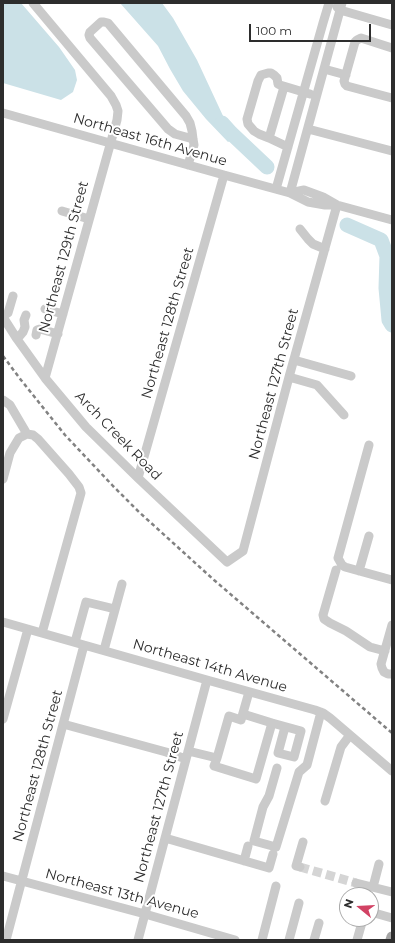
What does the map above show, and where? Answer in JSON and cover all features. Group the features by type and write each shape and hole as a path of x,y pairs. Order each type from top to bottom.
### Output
{"street":[{"name":"Northeast 129th Street","path":"34,3 111,96 118,111 117,120 45,378"},
{"path":"276,189 322,23 329,3"},
{"path":"333,3 392,25"},
{"path":"290,192 324,69 343,8"},
{"path":"188,165 194,145 192,131 190,123 186,116 108,23 101,22 90,32 90,38 171,132 193,139"},
{"path":"392,48 361,38 357,40 355,42 344,81 348,86 392,98"},
{"path":"324,69 346,75"},
{"path":"288,147 257,133 248,124 247,119 261,75 268,72 271,73 277,78 278,84 284,87 317,96"},
{"path":"269,138 284,87"},
{"name":"Northeast 16th Avenue","path":"3,113 276,189 290,192 304,190 323,197 337,205 392,220"},
{"path":"308,129 392,151"},
{"name":"Northeast 128th Street","path":"138,478 224,175"},
{"name":"Northeast 127th Street","path":"227,562 243,551 337,205"},
{"path":"62,211 89,219"},
{"path":"300,229 313,244 325,249"},
{"path":"3,316 8,313 13,296"},
{"path":"45,309 63,314"},
{"path":"17,339 25,327 24,320 26,315"},
{"name":"Arch Creek Road","path":"3,316 17,339 45,378 86,427 227,562"},
{"path":"36,335 37,330 40,329 58,334"},
{"path":"294,360 351,376"},
{"path":"290,377 317,385 344,415"},
{"path":"3,400 10,405 27,434"},
{"path":"3,479 10,453 19,438 27,434 33,435 76,483 81,493 42,633"},
{"path":"369,445 338,558 345,567 392,580"},
{"path":"359,571 369,536"},
{"path":"336,570 323,615 324,619 370,647 388,650"},
{"path":"104,650 122,584"},
{"name":"Northeast 128th Street","path":"6,940 63,724 86,602 115,609"},
{"name":"Northeast 14th Avenue","path":"3,622 321,712 392,771"},
{"path":"392,625 388,650 381,664 384,672 392,674"},
{"path":"3,719 28,629"},
{"name":"Northeast 127th Street","path":"138,940 207,680"},
{"path":"249,692 241,720 229,716 214,766 256,779 272,723"},
{"path":"277,768 269,796 263,807 254,840 276,847 299,772 307,765 321,712"},
{"path":"242,714 285,727"},
{"path":"63,724 166,752 216,758"},
{"path":"325,802 341,747 350,735"},
{"path":"165,838 269,868 273,854"},
{"path":"300,867 296,866 303,842"},
{"path":"244,861 248,846"},
{"path":"356,883 373,887 379,864"},
{"name":"Northeast 13th Avenue","path":"3,876 145,914 234,940"},
{"path":"262,940 276,886"},
{"path":"379,889 392,892"},
{"path":"289,940 299,903"},
{"path":"379,914 392,918"},
{"path":"314,940 319,923"},
{"path":"357,940 361,927"}],"water":[{"path":"3,3 21,3 59,47 75,70 77,80 73,92 61,100 3,83"},
{"path":"120,3 162,3 173,18 197,60 224,118 238,136 228,142 206,119 183,91 158,46"}],"waterway":[{"path":"222,123 267,167"},
{"path":"347,225 381,240 387,256 386,288 389,320 392,325"}],"tunnel":[{"path":"300,867 356,883"}],"railway":[{"path":"3,356 65,435 139,512 214,580 392,733"}]}
